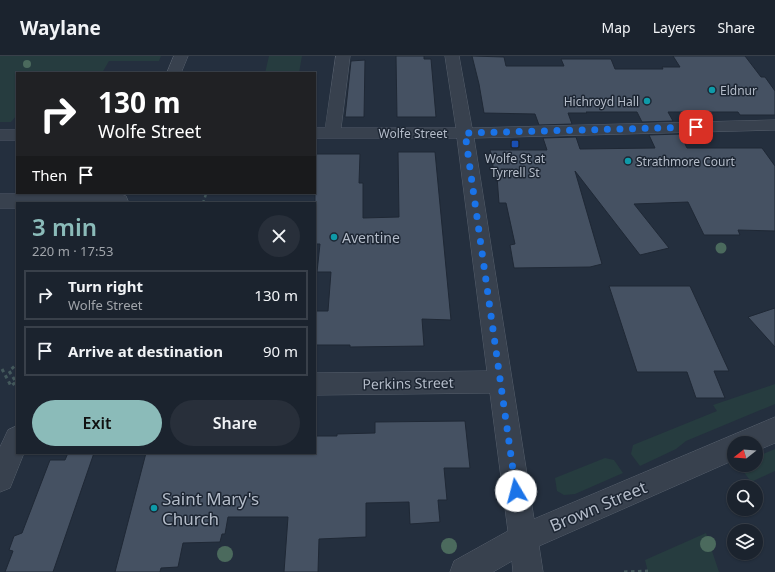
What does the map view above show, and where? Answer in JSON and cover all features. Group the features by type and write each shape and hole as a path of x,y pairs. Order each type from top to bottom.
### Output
{"street":[{"path":"174,72 181,56"},
{"path":"332,133 343,56"},
{"path":"452,56 465,133 528,572"},
{"name":"Wolfe Street","path":"316,133 465,133 775,126"},
{"path":"0,135 16,135"},
{"path":"0,201 120,199"},
{"name":"Perkins Street","path":"316,384 501,382"},
{"path":"761,436 775,430"},
{"path":"0,478 16,441"},
{"name":"Brown Street","path":"465,572 523,538 727,450"}],"path":[{"path":"203,202 206,194"},
{"path":"2,369 11,386 16,382 9,371 16,365"},
{"path":"624,572 648,571"}],"green space":[{"path":"0,56 161,56 159,61 109,61 103,72 16,72 16,116 11,122 0,122"},
{"path":"269,56 302,56 299,72 265,72"},
{"path":"775,384 775,404 686,441 676,449 640,466 631,454 633,445 717,411 713,405"},
{"path":"775,449 775,471 755,480 750,480 744,472 763,472 763,454"},
{"path":"605,458 614,460 623,473 575,494 564,495 557,491 555,478"},
{"path":"706,533 719,572 648,572 645,560"}],"building":[{"path":"396,56 424,56 424,59 431,59 436,117 397,117"},
{"path":"472,56 504,57 506,66 564,66 561,59 611,59 615,69 663,69 662,67 680,67 673,56 745,56 761,77 765,77 775,91 775,115 740,115 738,112 668,112 673,121 642,122 637,112 586,112 587,113 568,113 572,124 539,125 535,114 484,113"},
{"path":"365,60 364,117 345,117 351,61"},
{"path":"680,134 687,148 762,148 775,166 775,231 738,230 740,235 704,235 688,202 634,204 669,248 640,255 575,171 602,264 590,267 514,268 510,245 515,244 506,203 499,203 497,177 495,177 490,150 547,150 543,138 576,137 580,149 655,148 649,135"},
{"path":"398,152 435,152 451,320 422,319 424,346 350,347 350,345 316,345 316,311 328,311 331,272 317,272 320,244 316,244 316,154 360,154 359,183 363,183 363,218 399,217"},
{"path":"609,286 690,286 729,371 714,371 725,398 696,398 687,372 637,372"},
{"path":"775,308 775,347 748,317"},
{"path":"465,421 470,468 444,468 447,500 438,500 440,522 410,524 409,502 366,503 366,537 319,539 318,572 284,572 288,517 228,517 225,534 222,534 220,542 183,543 178,567 161,568 160,572 115,572 146,454 316,454 316,436 375,433 375,422"},
{"path":"68,454 94,454 53,572 5,572 13,551 9,550 14,536 22,533 50,460 65,460"}],"place":[{"name":"Eldnur","path":"712,90"},
{"name":"Hichroyd Hall","path":"647,101"},
{"name":"Wolfe St at Tyrrell St","path":"515,144"},
{"name":"Strathmore Court","path":"628,161"},
{"name":"Aventine","path":"334,237"},
{"name":"Saint Mary's Church","path":"154,508"}],"route":[{"path":"516,491 465,133 696,127"}]}
